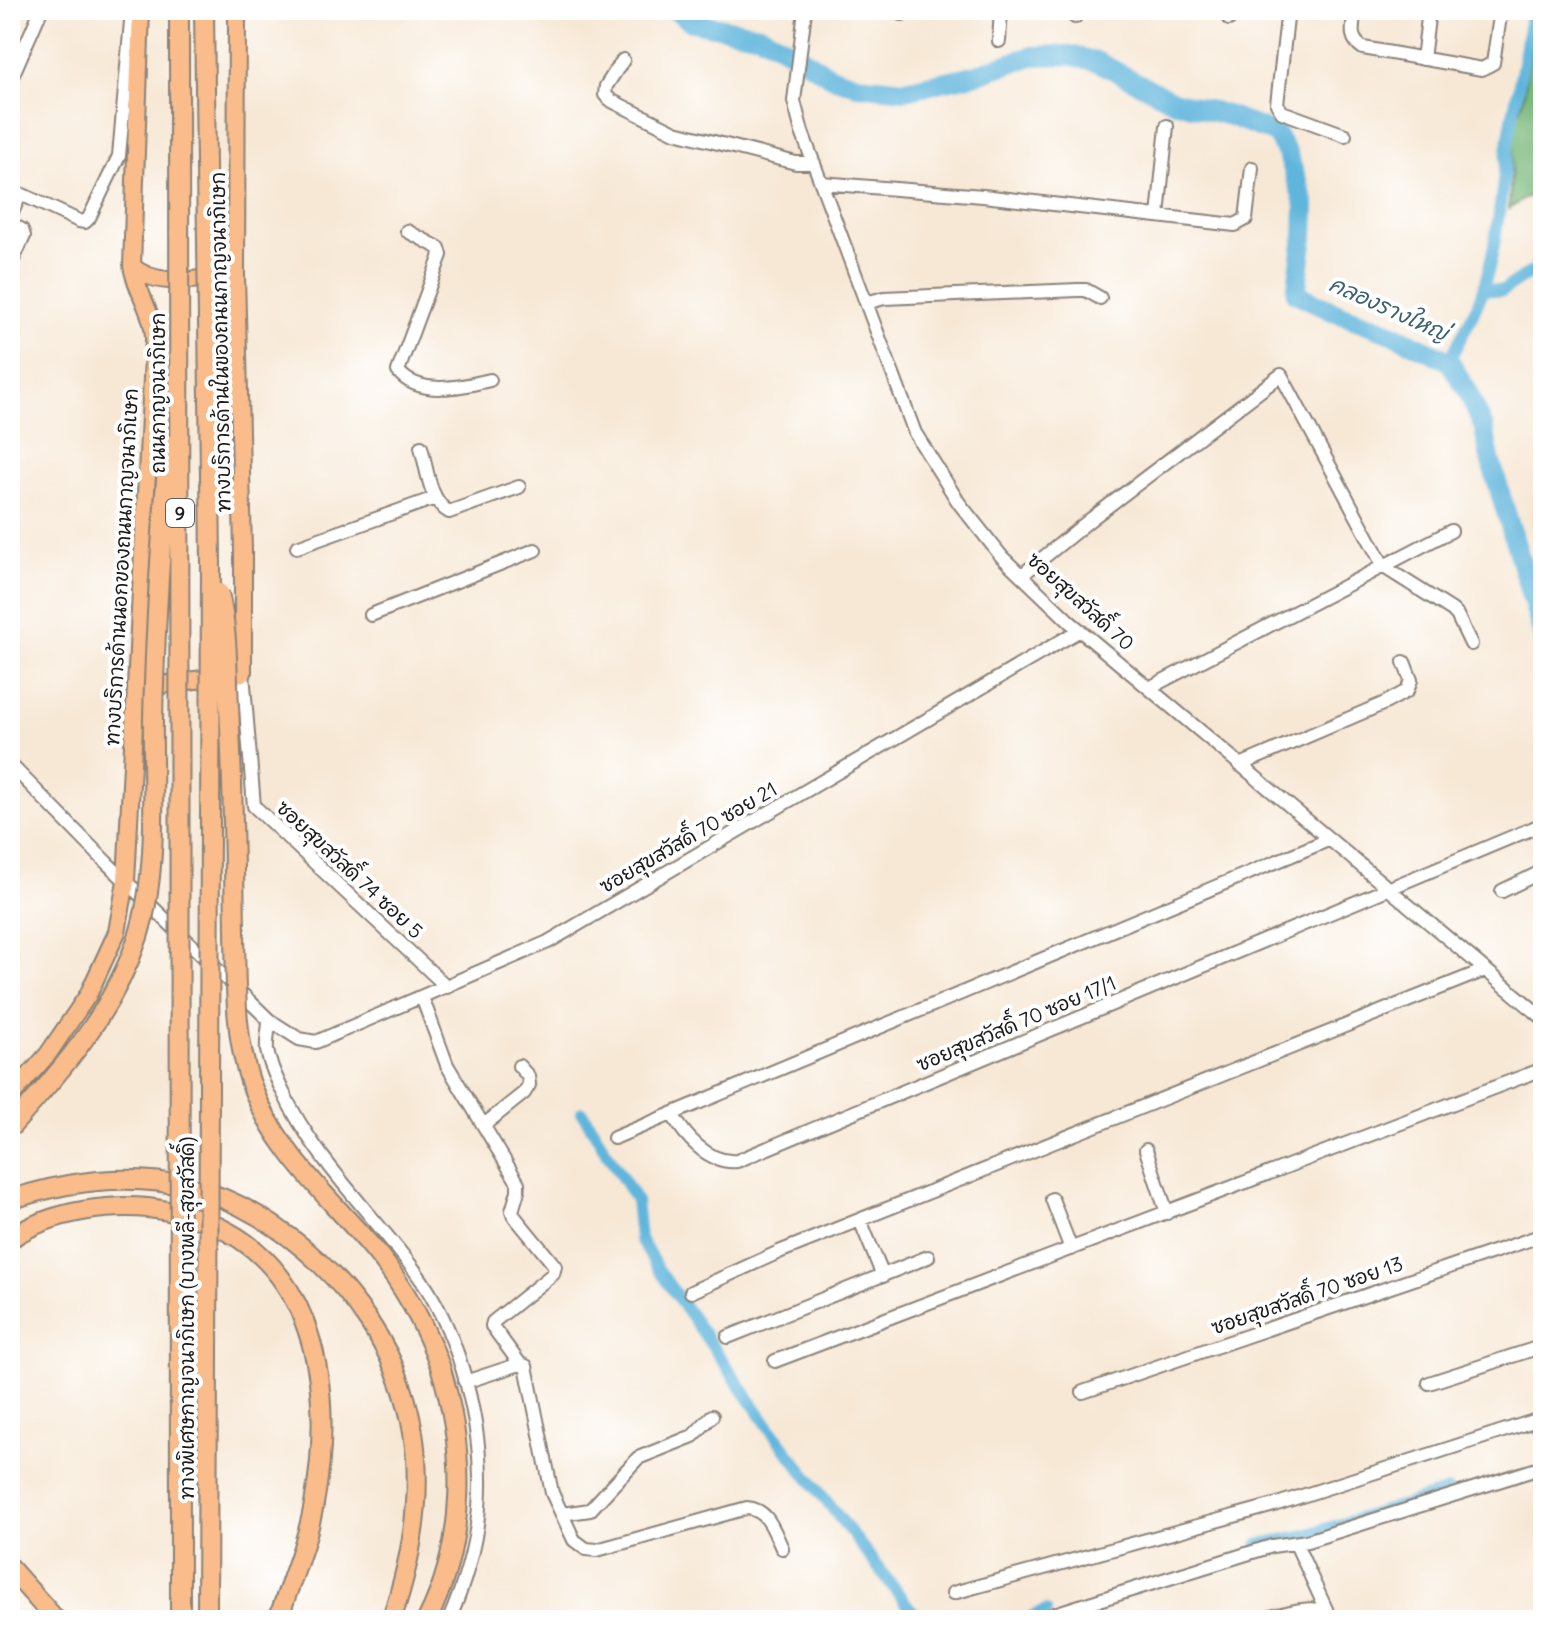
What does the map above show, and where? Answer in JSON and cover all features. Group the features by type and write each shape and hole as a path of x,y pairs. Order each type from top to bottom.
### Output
{"highway":[{"name":"ถนนกาญจนาภิเษก","path":"179,10 180,1016"},
{"name":"9","path":"204,10 211,563"},
{"path":"10,1128 56,1077 91,1031 118,986 138,935 147,892 151,848 155,634 179,331"},
{"path":"211,563 222,603 226,636 233,789 236,1010 241,1048 263,1114 280,1142 373,1249 429,1336 440,1366 458,1441 458,1500 449,1564 427,1620"},
{"name":"ทางพิเศษกาญจนาภิเษก (บางพลี-สุขสวัสดิ์)","path":"207,1620 211,563"},
{"name":"ทางพิเศษกาญจนาภิเษก (บางพลี-สุขสวัสดิ์)","path":"180,1016 180,1620"},
{"path":"10,1200 91,1180 189,1187 228,1201 258,1217 298,1244 333,1275 367,1316 387,1353 402,1388 411,1426 417,1470 417,1506 408,1566 391,1620"},
{"path":"10,1239 24,1229 106,1207 151,1207 189,1214 232,1232 264,1257 292,1292 310,1333 318,1365 323,1435 314,1505 301,1555 278,1620"},
{"path":"10,1568 56,1620"}],"main road":[{"name":"ทางบริการด้านนอกของถนนกาญจนาภิเษก","path":"10,1097 48,1054 88,995 117,932 126,881 154,330 138,291 132,266 128,148 136,28 141,10"},
{"name":"ทางบริการด้านในของถนนกาญจนาภิเษก","path":"237,10 236,276 243,673"},
{"path":"132,266 155,279 236,276"},
{"path":"134,689 243,673"}],"street":[{"path":"10,81 41,10"},
{"path":"132,10 136,28"},
{"name":"ซอยสุขสวัสดิ์ 70","path":"805,10 794,101 821,183 915,433 959,503 1002,557 1080,630 1543,1018"},
{"path":"999,41 1001,10"},
{"path":"1288,10 1277,104 1282,112 1345,135"},
{"path":"1355,10 1352,35 1355,43 1363,48 1482,69 1493,63 1501,10"},
{"path":"1423,59 1429,10"},
{"path":"623,60 606,86 605,95 612,101 675,132 796,163 814,163"},
{"path":"1158,216 1167,126"},
{"path":"10,217 19,197 27,195 85,222 128,148"},
{"path":"821,183 967,194 1241,224 1246,219 1252,168"},
{"path":"10,223 22,230 24,236 10,266"},
{"path":"407,231 439,248 441,255 398,371 405,380 428,387 469,385 490,380"},
{"path":"866,303 884,298 1078,290 1086,290 1100,298"},
{"path":"1022,575 1281,375 1384,567 1452,610 1471,644"},
{"path":"421,447 435,498 449,512 519,487"},
{"path":"297,547 435,498"},
{"path":"1149,688 1451,531"},
{"path":"371,615 535,550"},
{"name":"ซอยสุขสวัสดิ์ 70 ซอย 21","path":"269,1020 299,1039 320,1041 548,942 1080,630"},
{"path":"1240,765 1407,691 1411,680 1404,662"},
{"name":"ซอยสุขสวัสดิ์ 74 ซอย 5","path":"243,673 254,806 447,987"},
{"path":"10,764 269,1020 267,1049 271,1065 296,1120 328,1165 416,1272 443,1316 465,1382 480,1478 475,1536 462,1590 449,1620"},
{"name":"ซอยสุขสวัสดิ์ 70 ซอย 17/1","path":"672,1114 682,1131 696,1144 724,1161 737,1161 1543,824"},
{"path":"614,1138 1328,840"},
{"path":"1502,891 1543,871"},
{"path":"691,1292 779,1252 1485,970"},
{"path":"422,997 447,1065 518,1183 512,1211 514,1216 555,1266 553,1274 492,1326 520,1364 526,1366 552,1493 574,1540 586,1549 597,1550 747,1508 758,1509 765,1514 782,1548"},
{"path":"484,1125 524,1093 529,1085 528,1076 519,1066"},
{"path":"775,1361 1543,1069"},
{"path":"1146,1150 1167,1213"},
{"path":"1052,1199 1071,1249"},
{"path":"860,1220 883,1276"},
{"name":"ซอยสุขสวัสดิ์ 70 ซอย 13","path":"1083,1392 1543,1235"},
{"path":"728,1337 928,1257"},
{"path":"1429,1383 1543,1346"},
{"path":"465,1382 520,1364"},
{"path":"562,1514 590,1510 638,1458 693,1436 712,1416"},
{"path":"953,1593 1274,1505 1543,1418"},
{"path":"1035,1620 1272,1546 1296,1544 1543,1467"},
{"path":"1296,1544 1330,1617"},
{"path":"1258,1620 1311,1609 1321,1609 1330,1617"}],"green space":[{"path":"1540,24 1543,24 1543,197 1530,195 1509,209 1514,125 1523,100 1531,47"}],"waterway":[{"name":"คลองรางใหญ่","path":"675,10 692,22 760,35 830,76 857,85 905,90 974,75 1032,56 1070,55 1098,62 1173,101 1230,116 1276,134 1288,155 1305,205 1296,293 1449,361 1467,390 1484,428 1490,459 1543,635"},
{"path":"1449,361 1478,304 1492,253 1531,10"},
{"path":"1483,289 1502,291 1543,264"},
{"path":"582,1112 636,1200 640,1239 658,1269 771,1430 919,1620"},
{"path":"1258,1545 1309,1534 1448,1491"},
{"path":"1023,1620 1046,1611"}]}
